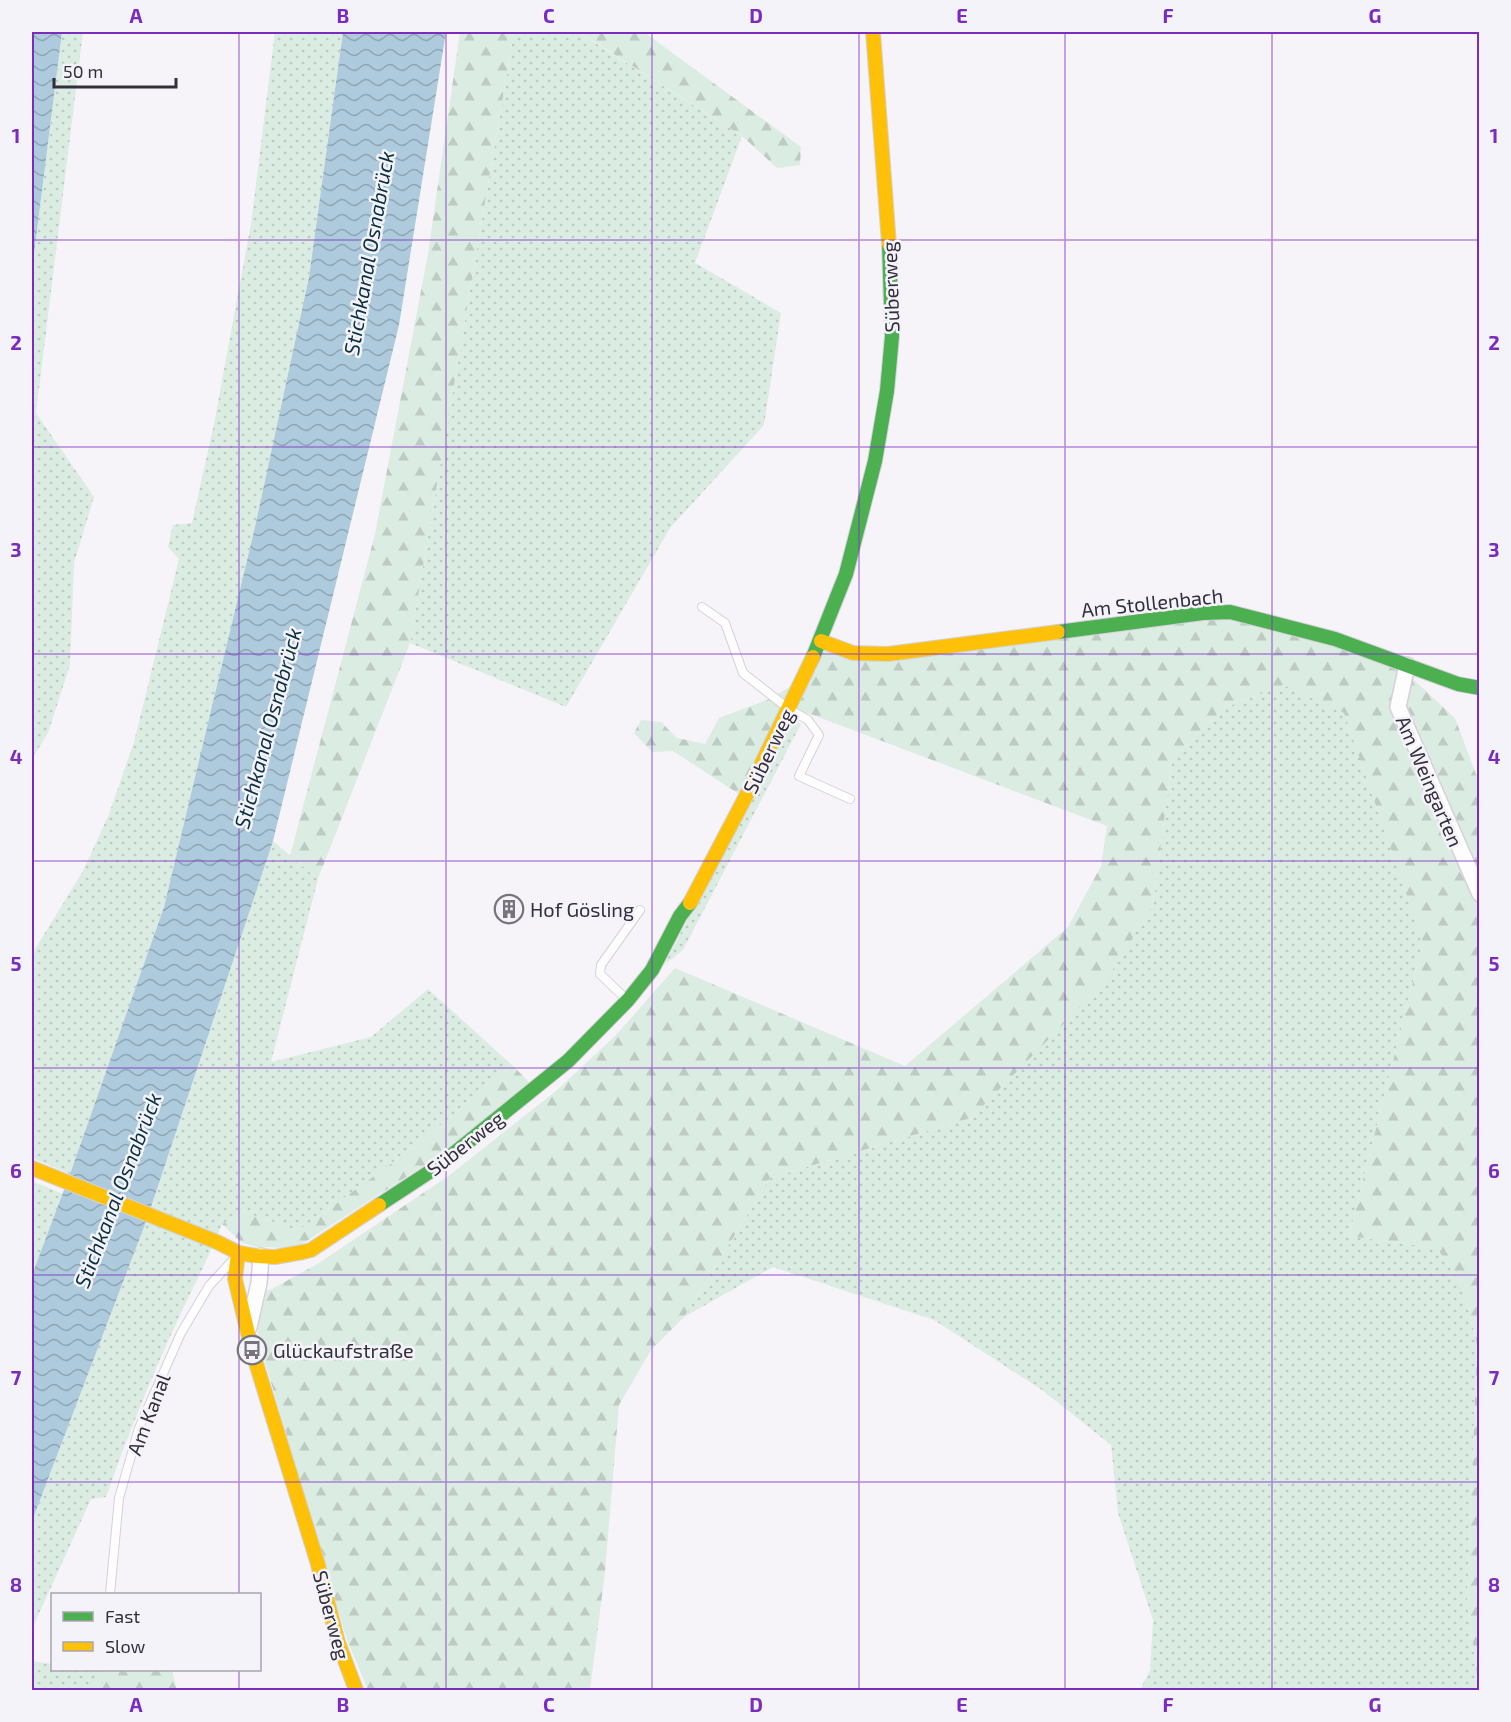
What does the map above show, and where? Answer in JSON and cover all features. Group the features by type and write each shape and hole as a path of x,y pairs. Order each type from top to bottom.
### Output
{"street":[{"name":"Süberweg","path":"356,1690 338,1642 317,1561 248,1333 236,1279 238,1253 293,1256 311,1250 437,1167 568,1061 628,1000 652,970 680,916 688,908 821,642 846,574 875,461 887,391 892,336 891,273 873,32"},
{"name":"Am Stollenbach","path":"821,642 845,653 888,654 1203,613 1230,612 1341,641 1458,684 1479,688"},
{"name":"Am Weingarten","path":"1407,664 1398,708 1479,894"},
{"path":"32,1168 203,1236 238,1253"},
{"name":"Süberweg","path":"248,1333 259,1283 261,1256"}],"lane":[{"path":"702,607 725,623 743,673 789,709 808,720 819,735 799,776 849,799"},
{"path":"628,1000 600,974 601,965 640,910"},
{"name":"Am Kanal","path":"110,1593 119,1498 139,1428 181,1332 209,1286 238,1253"}],"green space":[{"path":"62,32 83,32 36,413 94,497 74,563 70,665 48,733 32,759 32,270"},
{"path":"275,32 343,32 309,277 255,527 164,907 70,1174 32,1158 32,954 83,871 109,814 134,742 179,559 168,547 173,525 192,523 214,424 251,224"},
{"path":"460,32 514,32 410,643 318,879 290,856 375,534 428,254"},
{"path":"514,32 578,32 742,136 695,263 781,313 764,425 670,528 566,707 410,643"},
{"path":"579,32 644,32 801,147 800,165 777,168 742,136"},
{"path":"1203,613 1407,665 1414,680 1455,718 1480,785 1479,1690 1474,1690 1477,1675 1467,1602 1477,1345 1463,1287 1437,1248 1349,1236 1423,942 1344,713 1284,685 1224,708 1172,760 1153,904 1106,981 971,1118 770,1178 684,1317 651,1350 619,1405 605,1572 590,1690 368,1690 347,1640 258,1338 257,1319 264,1291 272,1289 319,1263 447,1177 556,1091 616,1035 675,968 905,1066 1068,927 1101,866 1107,826 813,715 789,709 745,798 673,751 652,752 634,733 641,720 661,722 677,738 705,744 719,718 772,698 804,678 821,641 845,653"},
{"path":"1284,685 1344,712 1423,942 1349,1236 1437,1248 1463,1287 1477,1345 1467,1602 1477,1675 1474,1690 1140,1690 1150,1670 1153,1620 1118,1513 1111,1445 1042,1390 934,1320 773,1267 684,1317 770,1178 971,1118 1153,904 1172,760 1224,708"},
{"path":"792,719 801,724 683,950 664,965"},
{"path":"273,841 318,879 271,1062 371,1037 428,989 512,1065 422,1141 307,1225 296,1230 244,1212 222,1224 156,1370 106,1497 91,1499 32,1629 32,1521 147,1219"},
{"path":"512,1065 530,1083 434,1159 296,1248 257,1247 242,1243 222,1224 244,1212 296,1230 307,1225 422,1141"},
{"path":"32,1181 63,1194 32,1275"},
{"path":"32,1661 51,1664 51,1671 100,1671 92,1690 32,1690"},
{"path":"100,1671 172,1671 177,1690 92,1690"}],"water":[{"path":"32,32 62,32 32,270"},
{"name":"Stichkanal Osnabrück","path":"343,32 446,32 399,325 273,841 147,1219 32,1521 32,1275 164,907 255,527 309,277"}],"traffic: fast":[{"path":"813,657 846,574 875,461 887,391 892,336 889,244"},
{"path":"1058,632 1203,613 1230,612 1335,639 1458,684 1480,688"},
{"path":"379,1205 437,1167 568,1061 628,1000 652,970 680,916 690,903"}],"traffic: slow":[{"path":"873,32 889,244"},
{"path":"821,641 853,653 888,654 1058,632"},
{"path":"690,903 745,798 813,657"},
{"path":"32,1168 217,1242 239,1253 257,1256 275,1257 311,1250 379,1205"},
{"path":"238,1253 235,1279 252,1350 317,1561 338,1642 356,1690"}],"place":[{"name":"Hof Gösling","path":"509,909"},
{"name":"Glückaufstraße","path":"252,1350"}]}
